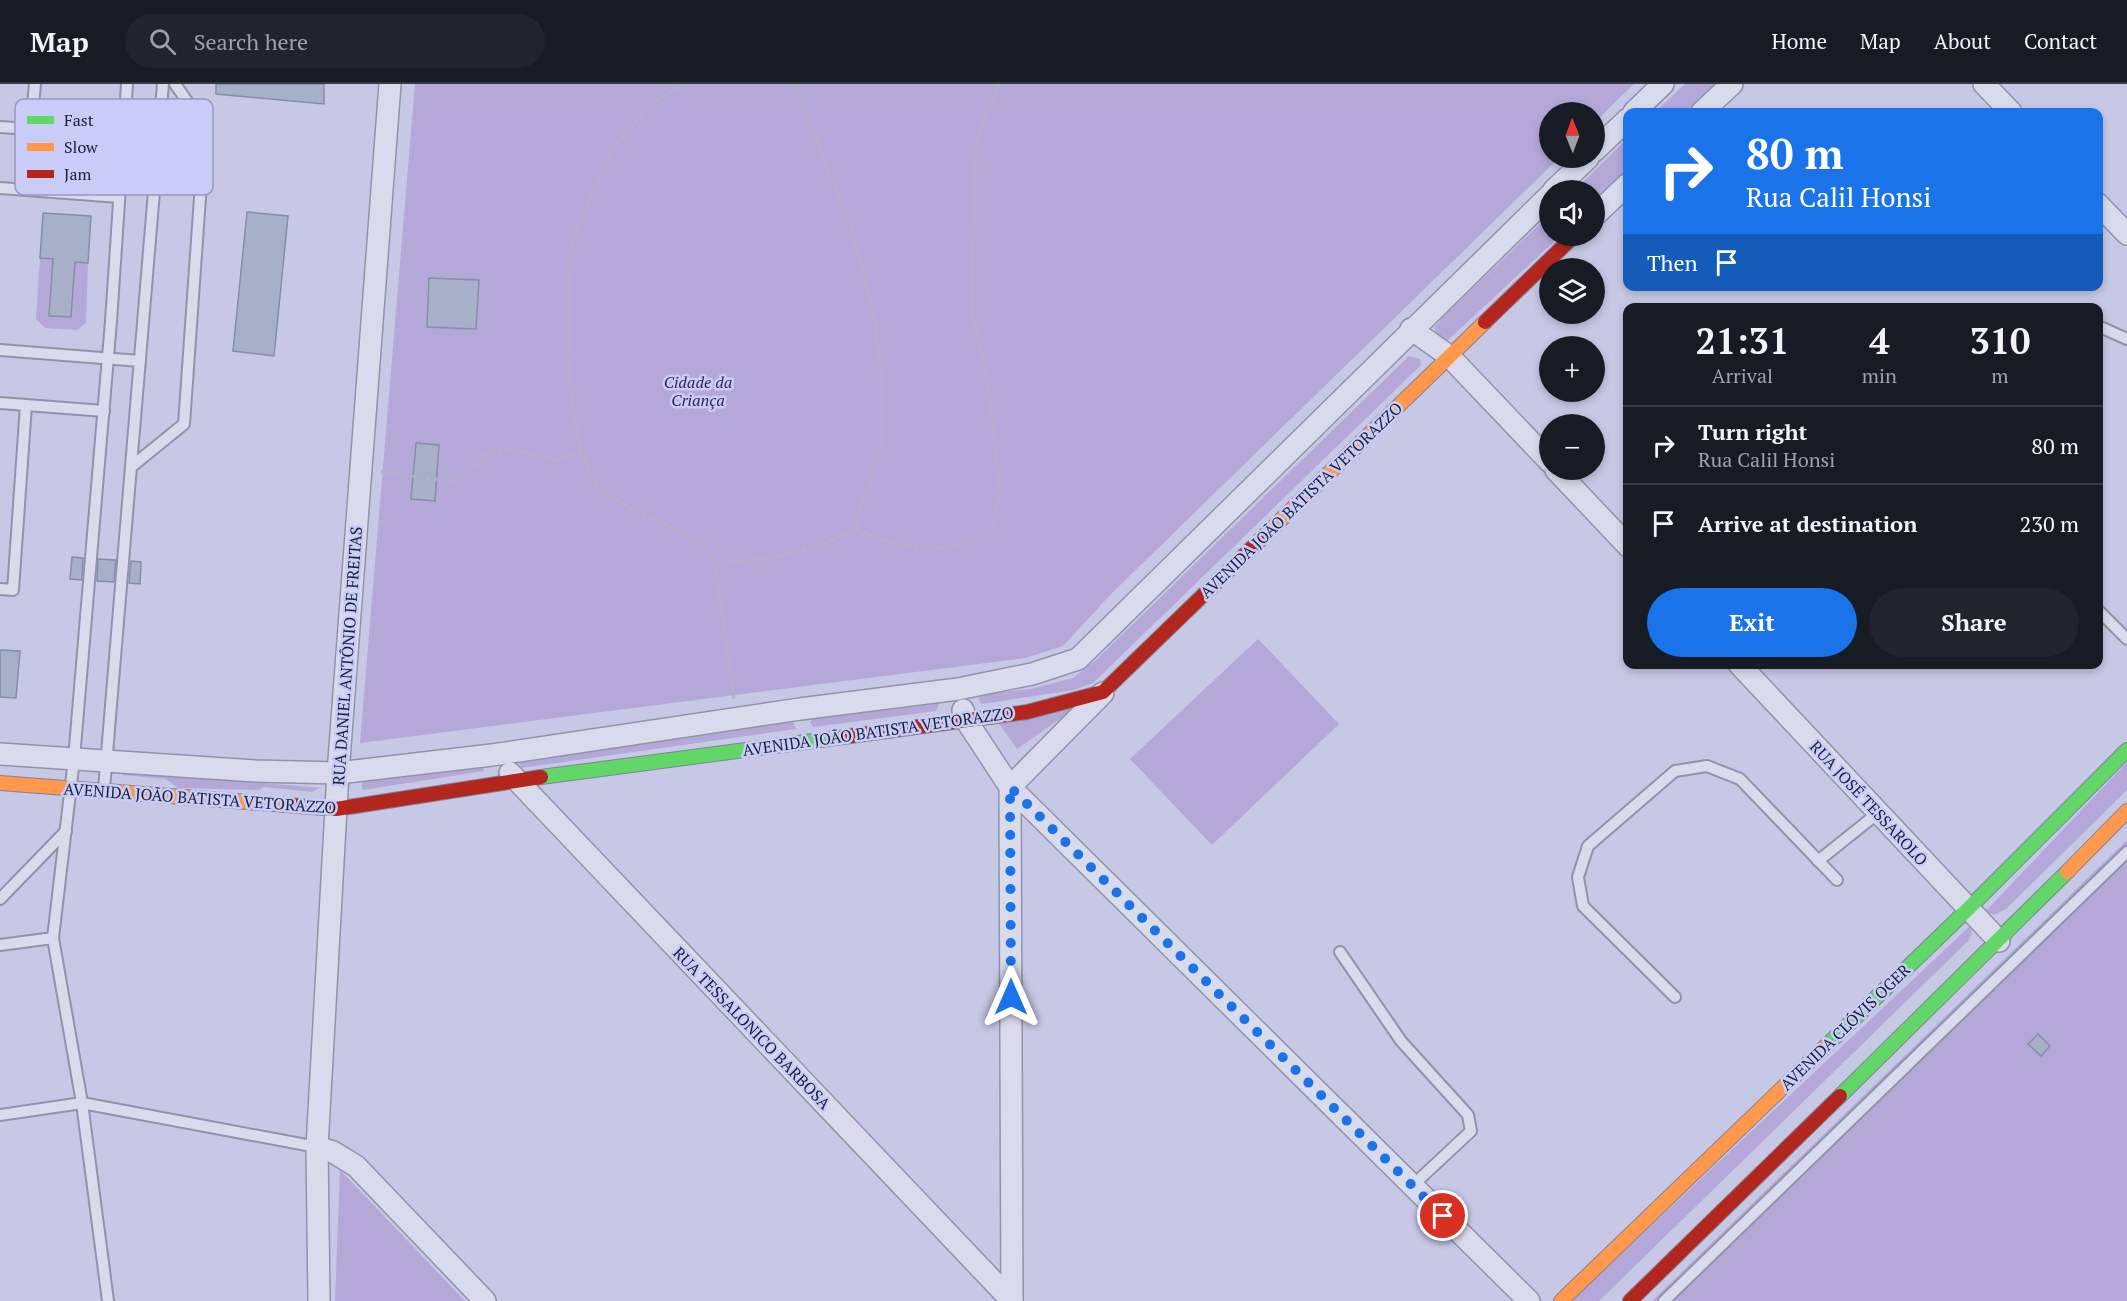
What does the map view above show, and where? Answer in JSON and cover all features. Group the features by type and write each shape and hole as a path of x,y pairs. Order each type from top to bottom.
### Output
{"street":[{"name":"RUA DANIEL ANTÔNIO DE FREITAS","path":"319,1301 317,1147 338,773 390,84"},
{"path":"1638,108 1663,84"},
{"path":"1706,108 1732,84"},
{"path":"1984,84 2007,108"},
{"path":"1605,141 1623,124"},
{"path":"1565,180 1577,168"},
{"path":"1605,206 1623,189"},
{"name":"AVENIDA JOÃO BATISTA VETORAZZO","path":"0,754 256,771 338,773 492,755 800,709 958,689 1032,674 1078,659 1539,206"},
{"path":"2103,209 2127,234"},
{"name":"AVENIDA JOÃO BATISTA VETORAZZO","path":"0,783 104,793 336,809 516,780 1027,712 1103,692 1564,246"},
{"path":"1411,329 1449,356 1539,450"},
{"path":"1565,480 1623,541"},
{"name":"RUA JOSÉ TESSAROLO","path":"1744,669 1999,941"},
{"path":"958,689 966,720 1010,787 1529,1301"},
{"path":"1012,1301 1010,787 1103,692"},
{"path":"800,709 805,741"},
{"name":"AVENIDA CLÓVIS OGER","path":"1561,1301 1968,909 2127,750"},
{"name":"RUA TESSALONICO BARBOSA","path":"492,755 1012,1301"},
{"path":"1630,1301 1999,941 2127,811"},
{"path":"317,1147 333,1152 356,1167 485,1301"}],"lane":[{"path":"33,99 35,84"},
{"path":"126,99 127,84"},
{"path":"162,99 163,84"},
{"path":"175,84 185,99"},
{"path":"0,127 15,128"},
{"path":"0,188 15,189"},
{"path":"93,195 120,197 74,759 53,938 82,1103 108,1301"},
{"path":"104,793 154,195"},
{"path":"131,467 184,424 200,195"},
{"path":"2103,328 2127,339"},
{"path":"0,350 140,362"},
{"path":"0,403 104,411"},
{"path":"0,589 14,590 26,405"},
{"path":"2103,615 2127,639"},
{"path":"1675,997 1583,906 1578,877 1588,846 1675,771 1707,766 1740,779 1837,880"},
{"path":"1818,861 1878,813"},
{"path":"0,899 66,830"},
{"path":"1664,1301 2127,852"},
{"path":"0,945 53,938"},
{"path":"1340,952 1401,1041 1468,1115 1472,1124 1471,1131 1412,1186"},
{"path":"0,1115 82,1103 317,1147"}],"path":[{"path":"685,84 649,105 610,154 570,245 568,360 572,404 581,452 599,489 678,531 708,550 715,562 737,718"},
{"path":"797,84 851,226 874,315 881,368 881,450 861,504 856,529"},
{"path":"856,529 880,540 907,545 957,546 991,532 1000,492 988,384 971,305 976,149 986,113 1000,84"},
{"path":"361,470 450,481 467,474 486,454 508,449 556,460 581,452"},
{"path":"715,562 770,558 819,547 856,529"}],"green space":[{"name":"Cidade da Criança","path":"415,84 1634,84 1605,112 1605,102 1539,102 1539,168 1549,168 1111,594 1063,646 1025,658 360,743"},
{"path":"1685,84 1715,84 1690,108 1659,108"},
{"path":"1623,143 1623,173 1605,192 1605,180 1585,180 1597,168 1605,168 1605,161"},
{"path":"1539,225 1539,246 1549,246 1447,341 1439,337 1434,328"},
{"path":"40,258 88,263 86,322 78,330 45,328 36,319"},
{"path":"1409,356 1420,359 1421,365 1093,683 1074,690 982,704 978,699 983,694 1031,689 1073,678 1096,660"},
{"path":"1258,639 1339,724 1212,845 1130,759"},
{"path":"934,700 939,703 936,711 813,727 810,722 814,717"},
{"path":"1081,704 1017,749 997,721"},
{"path":"792,719 796,729 521,768 519,759"},
{"path":"2127,762 2127,790 2006,909 1994,915 1986,911"},
{"path":"482,765 484,771 363,790 361,785 365,780"},
{"path":"123,771 320,788 312,792 264,787 258,790 178,788 166,779 122,775"},
{"path":"2127,840 2127,1301 1652,1301"},
{"path":"1970,926 1972,933 1969,940 1599,1301 1571,1301"},
{"path":"340,1170 465,1301 335,1301"}],"building":[{"path":"216,84 324,84 324,104 216,94"},
{"path":"247,212 288,216 274,356 233,351"},
{"path":"43,213 91,216 88,263 75,262 71,317 49,316 53,259 40,258"},
{"path":"429,278 479,280 476,329 427,327"},
{"path":"416,443 439,445 435,501 411,499"},
{"path":"72,557 83,558 82,580 70,579"},
{"path":"98,559 116,560 114,582 97,581"},
{"path":"131,561 141,562 140,584 129,583"},
{"path":"0,650 20,651 16,698 0,697"},
{"path":"2038,1034 2050,1046 2041,1056 2028,1044"}],"traffic: fast":[{"path":"541,777 843,737"},
{"path":"1826,1046 1968,909 2127,750"},
{"path":"1840,1096 2067,872"}],"traffic: slow":[{"path":"1259,541 1485,322"},
{"path":"0,783 287,805"},
{"path":"2067,872 2127,811"},
{"path":"1561,1301 1826,1046"}],"traffic: jam":[{"path":"1485,322 1564,246"},
{"path":"843,737 1027,712 1103,692 1259,541"},
{"path":"287,805 336,809 541,777"},
{"path":"1630,1301 1840,1096"}],"route":[{"path":"1011,997 1010,787 1443,1216"}]}
